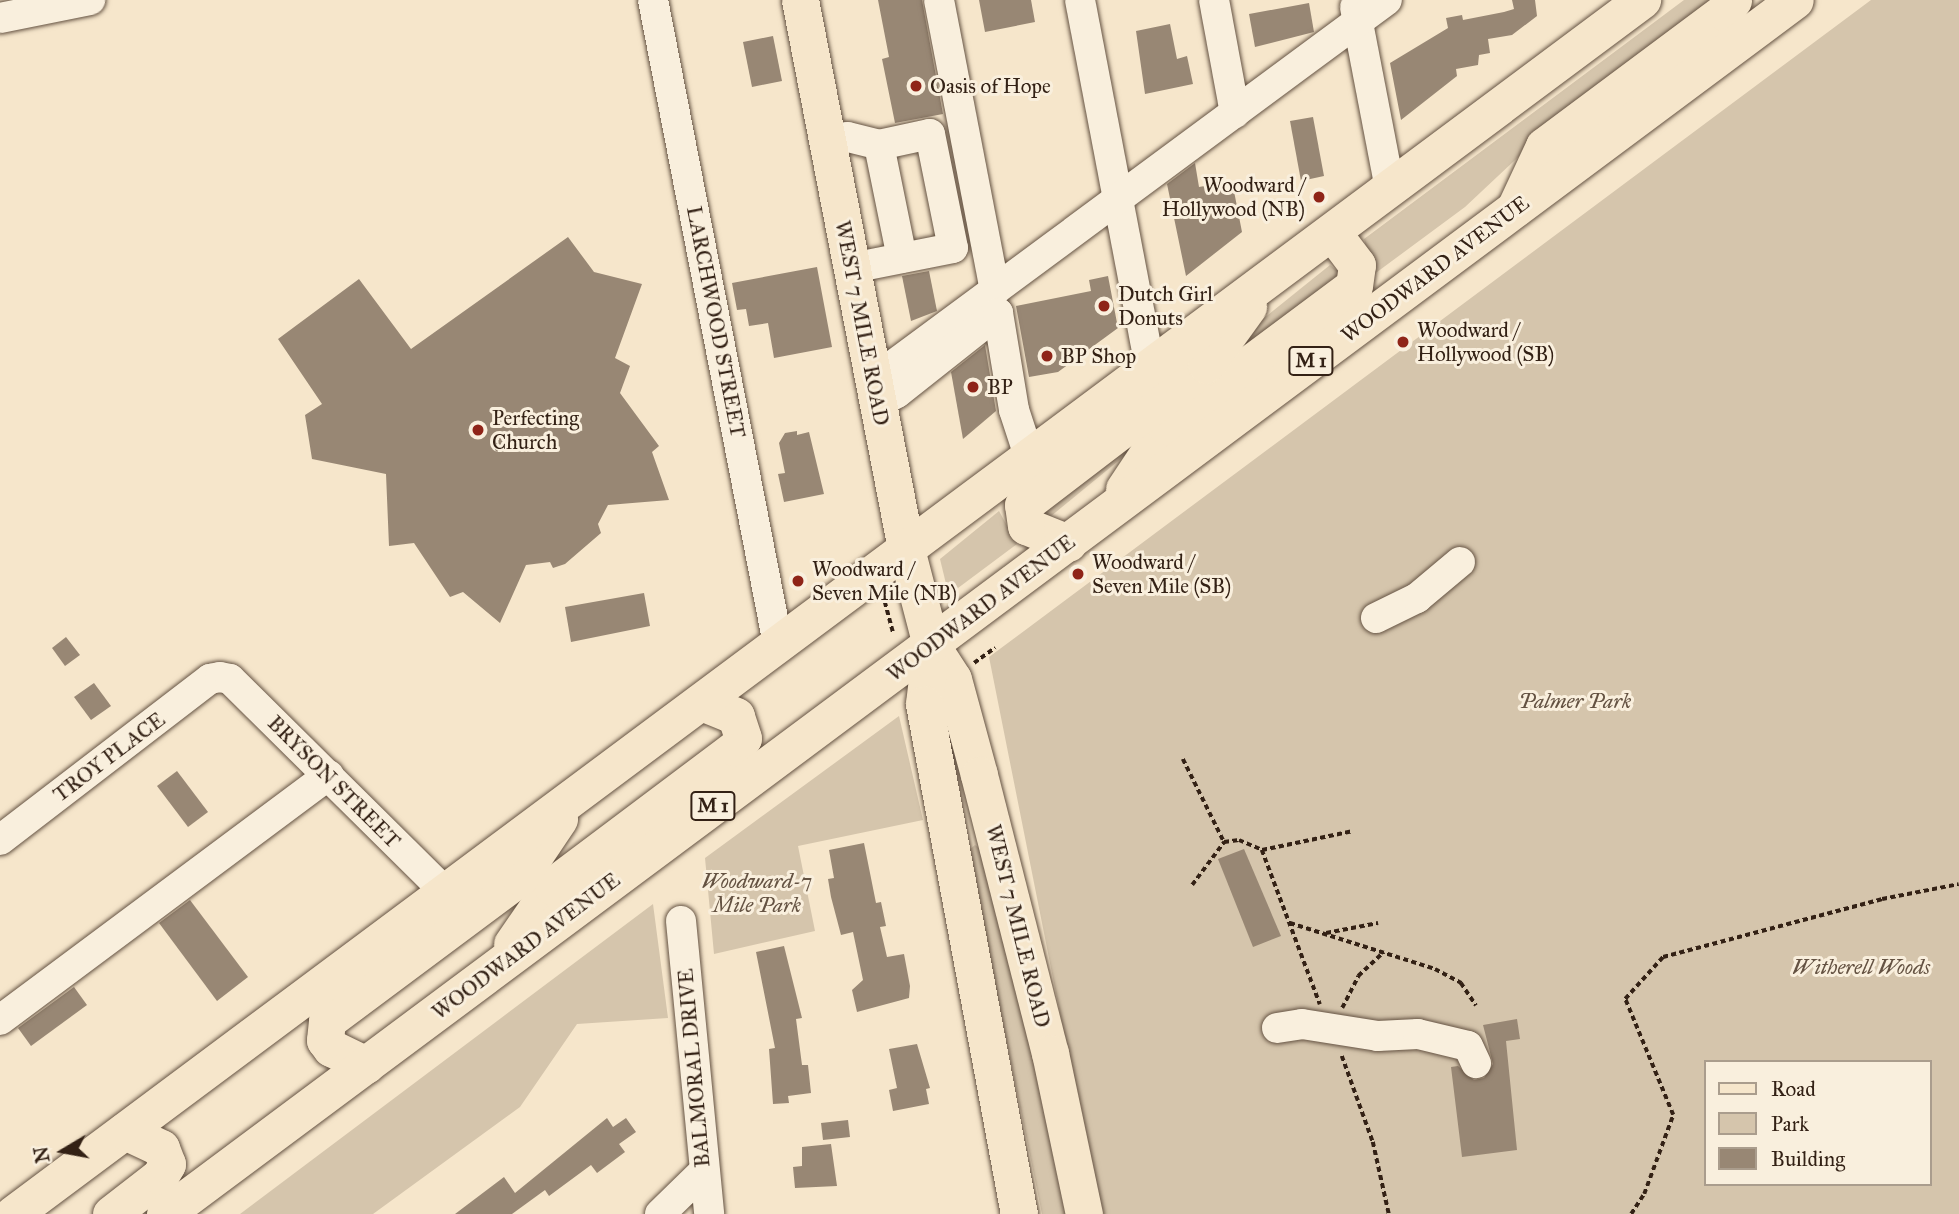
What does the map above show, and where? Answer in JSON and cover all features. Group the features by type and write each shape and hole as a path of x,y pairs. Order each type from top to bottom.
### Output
{"main road":[{"name":"WEST 7 MILE ROAD","path":"800,0 906,549 931,645 953,679 1050,1053 1084,1214"},
{"path":"1513,212 1544,146 1724,12 1733,0"},
{"name":"WOODWARD AVENUE","path":"165,1214 1795,0"},
{"path":"1068,543 1034,531 1021,516 1038,470 1150,366 1390,189 1635,2"},
{"path":"1109,511 1166,426 1354,286 1356,265 1332,232"},
{"path":"13,1214 906,549 1206,365 1270,278"},
{"name":"WEST 7 MILE ROAD","path":"931,645 924,704 1019,1214"},
{"path":"496,968 552,886 736,748 743,738 736,716 702,702"},
{"path":"366,1065 331,1048 324,1040 327,1021 520,877 576,795"},
{"path":"948,833 989,815"},
{"path":"111,1214 160,1176 167,1164 161,1148 125,1131"}],"street":[{"path":"0,18 90,0"},
{"name":"LARCHWOOD STREET","path":"653,0 778,644"},
{"path":"939,0 995,291"},
{"path":"1080,0 1150,366"},
{"path":"1214,0 1235,113"},
{"path":"876,392 995,291 1118,195 1235,113 1356,11 1387,0"},
{"path":"1356,11 1390,189"},
{"path":"827,141 848,137 879,145 930,134 953,248 852,268"},
{"path":"879,145 902,258"},
{"path":"876,392 897,393 998,313 1014,410 1038,470"},
{"path":"1376,618 1417,598 1460,562"},
{"name":"BRYSON STREET","path":"220,677 230,679 445,892"},
{"name":"TROY PLACE","path":"0,840 210,679 220,677"},
{"path":"0,1020 329,775"},
{"name":"BALMORAL DRIVE","path":"681,921 709,1214"},
{"path":"1277,1028 1302,1024 1430,1037 1468,1046 1476,1063"},
{"path":"670,1212 704,1171"}],"path":[{"path":"885,602 893,632"},
{"path":"965,669 995,648"},
{"path":"1183,759 1224,842"},
{"path":"1192,885 1224,842 1239,839 1262,850 1297,846 1353,831"},
{"path":"1262,850 1332,1028 1373,1142 1389,1214"},
{"path":"1631,1214 1644,1195 1673,1115 1625,999 1663,957 1882,899 1959,884"},
{"path":"1290,923 1384,952 1461,983 1476,1005"},
{"path":"1324,934 1378,923"},
{"path":"1332,1028 1358,976 1384,952"}],"green space":[{"path":"1684,0 1721,0 1532,144 1465,207 1373,275 1364,239"},
{"name":"Palmer Park","path":"1871,0 1959,0 1959,1214 1100,1214 989,657"},
{"path":"1330,265 1344,276 1045,521 1033,504"},
{"path":"999,511 1017,544 954,591 947,588 940,559"},
{"name":"Woodward-7 Mile Park","path":"899,716 923,820 798,846 815,931 714,954 705,858"},
{"path":"975,845 981,849 1025,1016 1069,1214 1042,1214 969,857 969,850"},
{"path":"653,904 668,1018 577,1024 520,1107 373,1214 240,1214"}],"building":[{"name":"Oasis of Hope","path":"878,0 922,0 943,114 895,123 882,59 889,57"},
{"path":"979,0 1031,0 1035,22 985,32"},
{"path":"1512,0 1535,0 1537,16 1512,35 1488,39 1490,53 1479,55 1478,65 1456,69 1457,76 1401,120 1390,63 1448,28 1446,18 1462,15 1463,20 1504,12 1514,9"},
{"path":"1309,3 1314,32 1255,47 1249,14"},
{"path":"1170,24 1177,59 1187,56 1193,84 1145,94 1136,31"},
{"path":"773,36 782,81 752,87 743,42"},
{"path":"1313,117 1324,176 1301,181 1290,121"},
{"path":"1195,163 1199,187 1232,181 1242,232 1186,276 1167,184"},
{"name":"Perfecting Church","path":"568,237 594,272 642,284 615,358 630,366 620,393 659,446 652,452 669,500 608,505 598,524 601,533 565,564 553,568 550,562 526,565 500,623 463,592 450,597 414,543 389,546 386,474 312,459 305,415 322,404 278,339 359,279 411,349"},
{"path":"817,267 832,347 774,358 768,323 749,326 746,309 737,310 732,283"},
{"path":"929,271 937,311 911,321 902,276"},
{"path":"1108,276 1118,328 1058,372 1029,377 1016,306 1091,291 1089,280"},
{"path":"985,345 996,411 963,439 951,372"},
{"path":"797,431 797,435 809,432 824,494 784,502 778,474 785,473 779,443 785,433"},
{"path":"644,593 650,626 571,642 565,607"},
{"path":"66,637 80,655 65,666 52,648"},
{"path":"94,683 111,706 91,720 74,697"},
{"path":"177,771 208,812 188,827 157,786"},
{"path":"864,843 876,903 881,902 886,926 880,927 887,957 904,954 910,986 909,998 857,1012 852,990 863,980 853,932 841,935 831,897 828,879 834,878 829,850"},
{"path":"1244,849 1281,936 1253,947 1218,859"},
{"path":"190,900 248,977 217,1001 159,923"},
{"path":"784,946 802,1018 796,1019 802,1065 808,1065 811,1093 788,1096 789,1103 773,1104 769,1049 775,1048 756,952"},
{"path":"74,987 87,1005 31,1046 18,1028"},
{"path":"1517,1019 1520,1039 1506,1041 1517,1150 1462,1157 1451,1067 1458,1066 1474,1080 1484,1078 1493,1064 1483,1025"},
{"path":"917,1044 930,1088 926,1089 929,1104 893,1111 889,1090 897,1088 889,1049"},
{"path":"607,1118 613,1127 626,1118 636,1132 619,1144 625,1152 597,1173 591,1165 549,1196 545,1190 512,1214 455,1214 504,1177 515,1193"},
{"path":"848,1120 850,1137 823,1140 821,1123"},
{"path":"831,1144 837,1186 795,1188 793,1167 802,1166 802,1147"}],"place":[{"name":"Oasis of Hope","path":"916,86"},
{"name":"Woodward / Hollywood (NB)","path":"1319,197"},
{"name":"Dutch Girl Donuts","path":"1104,306"},
{"name":"Woodward / Hollywood (SB)","path":"1403,342"},
{"name":"BP Shop","path":"1047,356"},
{"name":"BP","path":"973,387"},
{"name":"Perfecting Church","path":"478,430"},
{"name":"Woodward / Seven Mile (SB)","path":"1078,574"},
{"name":"Woodward / Seven Mile (NB)","path":"798,581"}],"park label":[{"name":"Witherell Woods","path":"1861,967"}]}
